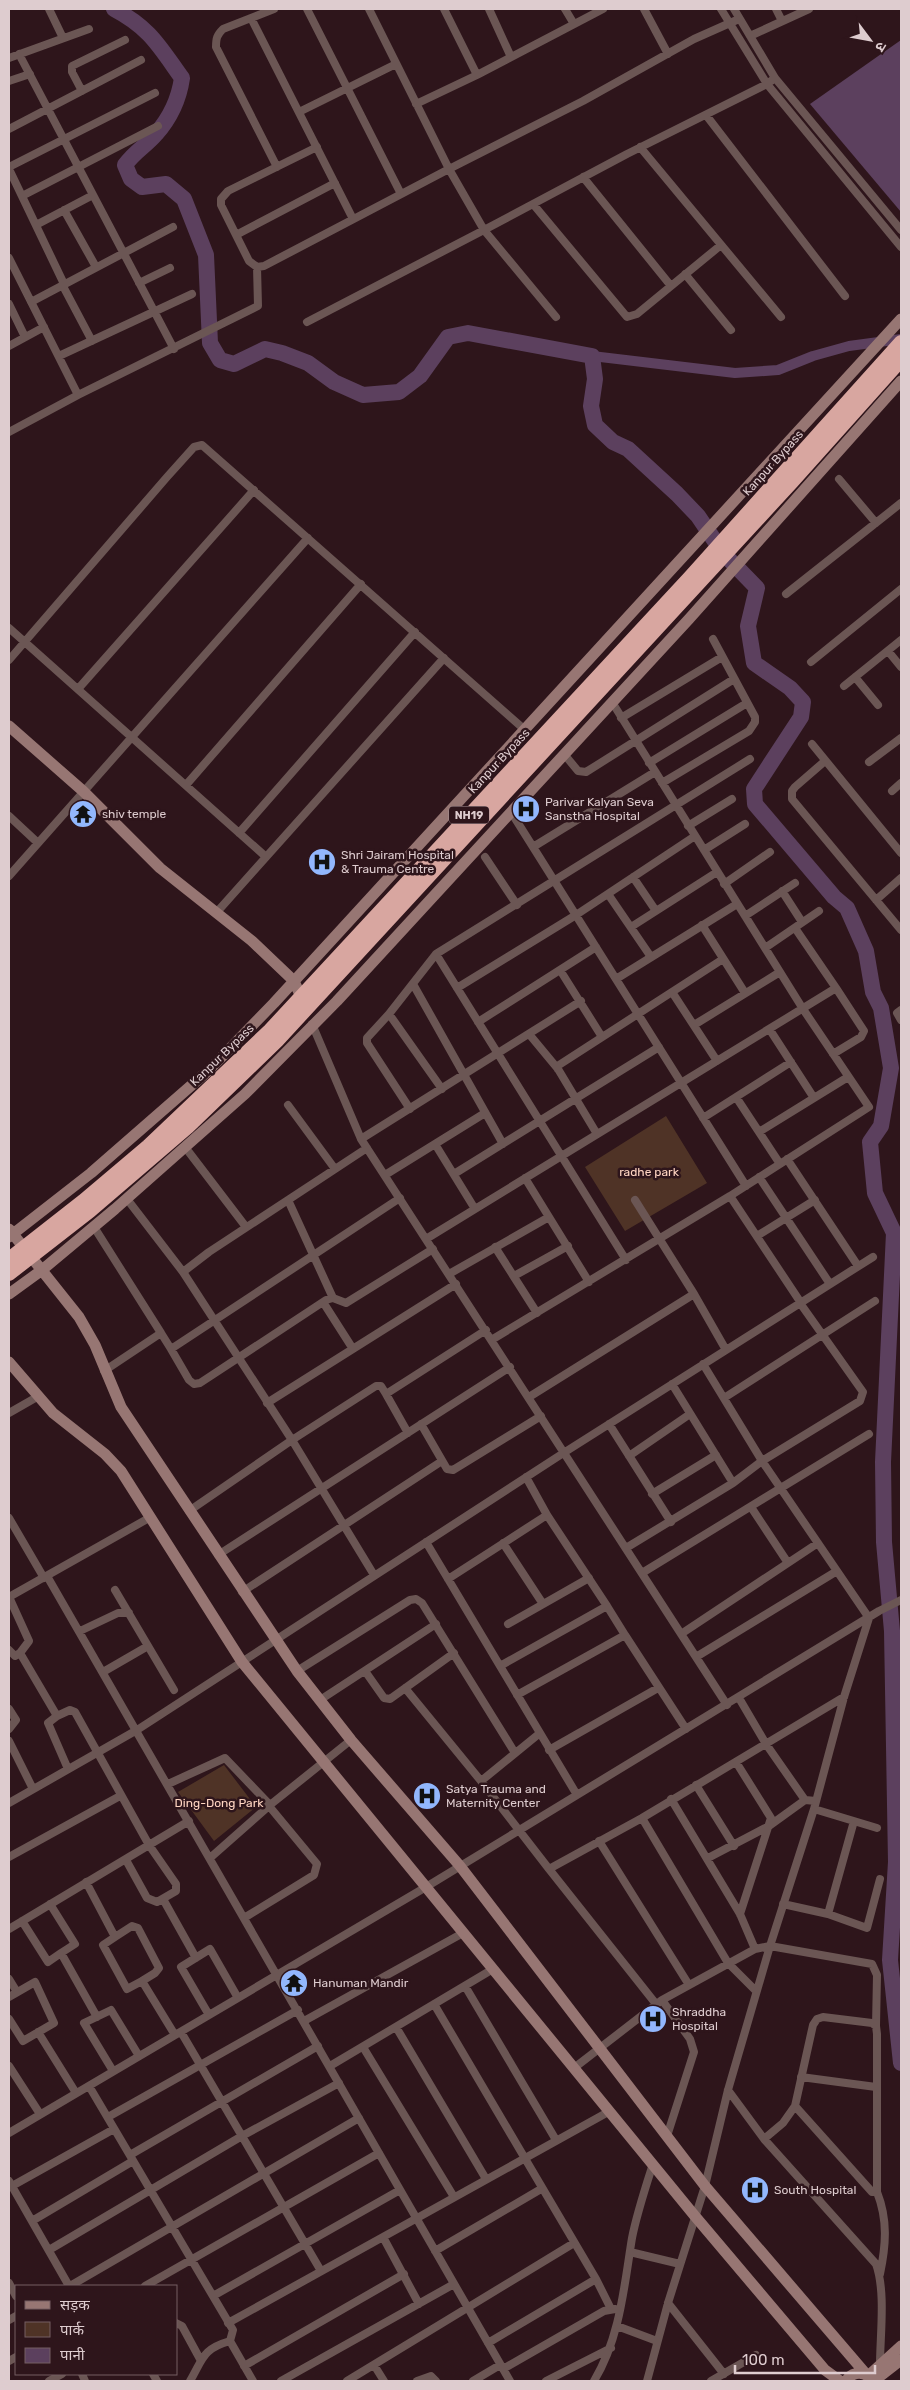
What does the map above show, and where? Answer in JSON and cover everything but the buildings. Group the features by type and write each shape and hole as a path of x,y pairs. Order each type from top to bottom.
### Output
{"highway":[{"name":"Kanpur Bypass","path":"9,1259 83,1201 148,1146 270,1030 690,577 901,342"},
{"name":"NH19","path":"9,1274 90,1211 188,1127 277,1041 792,482 901,360"}],"street":[{"path":"49,9 63,38"},
{"path":"274,9 223,29 217,34 216,47 277,167"},
{"path":"307,9 401,194"},
{"path":"369,9 449,169 484,230 556,317"},
{"path":"444,9 477,75"},
{"path":"489,9 511,57"},
{"path":"565,9 574,24"},
{"path":"416,104 477,75 603,9"},
{"path":"644,9 668,54"},
{"path":"720,9 767,84 901,247"},
{"path":"734,9 775,78 901,230"},
{"path":"776,9 782,21"},
{"path":"750,36 809,9"},
{"path":"250,18 353,219"},
{"path":"317,147 228,191 221,199 221,205 249,261 257,266 264,266 583,101 668,54 739,19"},
{"path":"9,58 89,29"},
{"path":"82,91 72,72 72,66 125,40"},
{"path":"19,54 174,349"},
{"path":"9,129 141,60"},
{"path":"299,112 396,64"},
{"path":"9,81 30,74"},
{"path":"306,322 640,147 767,84 775,78"},
{"path":"92,341 64,288 64,284 9,168 155,93"},
{"path":"706,115 845,296"},
{"path":"22,196 80,168 158,126"},
{"path":"640,147 781,318"},
{"path":"842,175 850,168"},
{"path":"583,177 671,286"},
{"path":"236,234 335,183"},
{"path":"36,225 93,195"},
{"path":"533,204 627,318 637,314 721,245"},
{"path":"64,210 96,268"},
{"path":"884,226 893,220"},
{"path":"31,302 173,227"},
{"path":"9,258 78,394"},
{"path":"9,432 78,394 174,349 258,306 257,266"},
{"path":"139,283 170,268"},
{"path":"686,274 731,330"},
{"path":"59,356 192,294"},
{"path":"9,305 25,337"},
{"path":"870,2378 705,2186 460,1866 351,1740 297,1671 242,1592 121,1407 104,1371 95,1345 79,1317 10,1233 91,1174 209,1070 294,982 698,543 901,318"},
{"path":"9,346 44,327"},
{"path":"9,1294 42,1270 94,1227 245,1094 312,1024 337,1001 899,386"},
{"path":"9,660 194,447 202,445 525,730"},
{"path":"839,480 876,523"},
{"path":"78,689 254,490"},
{"path":"786,594 901,503"},
{"path":"9,876 308,538"},
{"path":"186,785 360,584"},
{"path":"811,662 901,589"},
{"path":"9,628 265,856"},
{"path":"239,833 415,632"},
{"path":"662,783 750,731 755,722 755,718 713,639"},
{"path":"844,686 901,640"},
{"path":"888,651 901,667"},
{"path":"621,718 722,657"},
{"path":"217,912 265,856 444,658"},
{"path":"855,677 878,705"},
{"path":"564,754 578,771 586,772 734,679"},
{"path":"492,1340 660,1240 869,1107 803,1009 612,702"},
{"path":"649,763 747,703"},
{"path":"9,726 83,791 160,868 217,912 294,982 361,1139 510,1367 726,1705"},
{"path":"869,762 901,738"},
{"path":"812,744 901,853"},
{"path":"410,1109 366,1044 367,1038 389,1014 436,954 555,882 750,759"},
{"path":"825,760 795,787 791,795 792,799 901,930"},
{"path":"533,848 655,772"},
{"path":"892,791 901,783"},
{"path":"688,826 732,799"},
{"path":"511,812 746,1186"},
{"path":"9,816 38,843"},
{"path":"704,850 745,824"},
{"path":"457,988 576,915 695,836"},
{"path":"724,884 770,852"},
{"path":"485,858 517,905"},
{"path":"631,927 717,872"},
{"path":"633,877 656,911"},
{"path":"876,900 901,878"},
{"path":"745,916 795,883"},
{"path":"782,891 802,922"},
{"path":"608,894 651,958"},
{"path":"616,980 737,904"},
{"path":"765,948 819,911"},
{"path":"702,925 744,993"},
{"path":"795,928 864,1031 861,1037 833,1054"},
{"path":"478,1022 596,947"},
{"path":"436,954 626,1260"},
{"path":"558,1069 559,1065 723,959"},
{"path":"560,970 602,1037"},
{"path":"694,1024 780,972"},
{"path":"412,984 465,1073 485,1113 504,1144"},
{"path":"426,1239 836,988"},
{"path":"672,992 717,1061"},
{"path":"361,1139 581,1001"},
{"path":"901,1010 897,1013 901,1020"},
{"path":"389,1014 442,1089"},
{"path":"770,1030 814,1098"},
{"path":"529,1034 558,1069 597,1134"},
{"path":"454,1174 659,1047"},
{"path":"703,1118 791,1062"},
{"path":"759,1132 848,1077"},
{"path":"736,1097 780,1164"},
{"path":"288,1105 334,1169"},
{"path":"385,1175 485,1113"},
{"path":"435,1144 475,1208"},
{"path":"185,1147 246,1228"},
{"path":"183,1272 367,1148"},
{"path":"787,1159 858,1266"},
{"path":"759,1177 830,1284"},
{"path":"525,1178 589,1282"},
{"path":"626,1548 733,1483 762,1461 863,1397 863,1392 800,1303 730,1196"},
{"path":"127,1198 183,1272 292,1440 374,1575"},
{"path":"171,1349 400,1198"},
{"path":"288,1200 334,1298"},
{"path":"635,1200 694,1294 726,1350"},
{"path":"757,1236 815,1200"},
{"path":"449,1274 549,1216"},
{"path":"94,1227 194,1384 200,1383 323,1302 334,1298 346,1303 433,1249"},
{"path":"514,1276 568,1246"},
{"path":"495,1247 537,1313"},
{"path":"9,1803 136,1730 564,1452 873,1257"},
{"path":"267,1403 456,1284"},
{"path":"529,1397 694,1294"},
{"path":"724,1398 875,1301"},
{"path":"323,1302 353,1349"},
{"path":"386,1394 486,1330"},
{"path":"104,1371 161,1333"},
{"path":"9,1362 37,1397 53,1413 116,1465 242,1662 696,2217 825,2370 840,2381"},
{"path":"703,1364 762,1461 869,1618"},
{"path":"218,1555 510,1367"},
{"path":"672,1384 733,1483"},
{"path":"189,1511 292,1440 376,1386 381,1386 408,1433"},
{"path":"9,1413 37,1397"},
{"path":"630,1456 690,1414"},
{"path":"421,1424 447,1469 453,1470 541,1416"},
{"path":"609,1424 671,1522"},
{"path":"642,1573 869,1434"},
{"path":"652,1494 716,1455"},
{"path":"242,1592 442,1461"},
{"path":"526,1477 547,1515 686,1729"},
{"path":"752,1506 788,1564"},
{"path":"448,1578 547,1515"},
{"path":"9,1518 80,1631 510,2381"},
{"path":"9,1650 13,1655 20,1653 27,1644 28,1638 9,1597 149,1518"},
{"path":"426,1542 577,1795"},
{"path":"503,1543 543,1604"},
{"path":"681,1634 818,1543"},
{"path":"696,1657 837,1571"},
{"path":"508,1624 589,1578"},
{"path":"116,1590 174,1690"},
{"path":"297,1671 410,1600 416,1599 422,1603 436,1624 515,1753"},
{"path":"9,2131 89,2086 426,1887 879,1611 901,1600"},
{"path":"500,1666 607,1606"},
{"path":"80,1631 123,1611 129,1613"},
{"path":"647,2381 668,2303 705,2186 728,2090 756,1992 815,1805 844,1697 869,1618"},
{"path":"320,1700 436,1624"},
{"path":"517,1695 625,1634"},
{"path":"103,1672 148,1646"},
{"path":"20,1653 57,1716"},
{"path":"365,1671 384,1698 393,1698 404,1688 454,1653"},
{"path":"404,1688 481,1781 518,1831 690,2040 694,2052 667,2136"},
{"path":"549,1750 658,1688"},
{"path":"549,1869 642,1818 844,1697"},
{"path":"739,1698 766,1744 805,1800 854,1822 877,1828"},
{"path":"9,1709 16,1720 9,1729"},
{"path":"68,1769 48,1724 57,1716 70,1710 75,1712 120,1796 149,1845 176,1884 176,1891 157,1902 147,1898 126,1860"},
{"path":"481,1781 540,1733"},
{"path":"210,1858 351,1740"},
{"path":"9,1741 33,1789"},
{"path":"168,1784 225,1758 270,1806 316,1864 319,1871 314,1875 244,1918"},
{"path":"736,1762 771,1818 740,1914"},
{"path":"696,1785 734,1846"},
{"path":"9,1858 120,1796"},
{"path":"671,1799 740,1914 755,1949"},
{"path":"708,1858 769,1826 805,1800"},
{"path":"642,1818 728,1963 756,1992"},
{"path":"9,1929 189,1821"},
{"path":"828,1914 854,1822"},
{"path":"598,1841 689,1985"},
{"path":"783,1904 828,1914 862,1927 868,1927 880,1880"},
{"path":"86,1882 115,1937"},
{"path":"163,1899 196,1958"},
{"path":"22,1921 48,1962 75,1944 50,1904"},
{"path":"132,1926 138,1928 159,1968 155,1974 142,1981 127,1989 103,1945 132,1926"},
{"path":"304,2021 463,1933"},
{"path":"574,2068 659,2002 755,1949 770,1946 872,1964 877,1975 877,2192 885,2222 884,2252 880,2275 887,2363"},
{"path":"209,2015 181,1967 210,1948 238,1998"},
{"path":"61,1953 97,2017"},
{"path":"330,2066 493,1969"},
{"path":"9,1978 17,1992"},
{"path":"142,1981 200,2065 321,2272"},
{"path":"9,1997 35,1982 54,2023 23,2042 9,2019"},
{"path":"465,1986 556,2140"},
{"path":"434,2004 596,2279 611,2309"},
{"path":"114,2071 84,2023 111,2010 139,2056"},
{"path":"108,2118 298,2010"},
{"path":"764,2139 782,2123 795,2106 813,2025 817,2019 823,2017 872,2023 876,2026"},
{"path":"396,2027 486,2179"},
{"path":"38,2032 76,2093"},
{"path":"32,2221 221,2101 318,2046"},
{"path":"363,2047 454,2197"},
{"path":"9,2066 40,2114"},
{"path":"801,2077 876,2087"},
{"path":"49,2250 151,2192 242,2136 339,2083"},
{"path":"89,2086 233,2330 230,2341 253,2381"},
{"path":"728,2090 764,2139 876,2264 880,2275"},
{"path":"795,2106 872,2192 877,2192"},
{"path":"228,2323 610,2111"},
{"path":"72,2285 359,2118"},
{"path":"69,2285 10,2184 114,2129"},
{"path":"147,2285 284,2209 379,2153"},
{"path":"594,2381 611,2348 617,2326 638,2210 653,2164"},
{"path":"435,2251 541,2188"},
{"path":"212,2296 400,2190"},
{"path":"383,2237 419,2304"},
{"path":"348,2381 574,2243"},
{"path":"630,2252 680,2264"},
{"path":"244,2366 404,2274"},
{"path":"488,2343 596,2279"},
{"path":"9,2283 15,2294"},
{"path":"281,2381 454,2284"},
{"path":"668,2303 724,2374"},
{"path":"474,2381 611,2309 620,2310"},
{"path":"178,2324 182,2326 200,2359"},
{"path":"617,2326 657,2341"},
{"path":"194,2379 200,2359 221,2344 230,2341"},
{"path":"870,2378 887,2363 901,2346"},
{"path":"546,2381 611,2348"},
{"path":"711,2381 756,2355"},
{"path":"887,2363 901,2360"},
{"path":"374,2365 384,2381"},
{"path":"846,2381 852,2374 870,2378"},
{"path":"48,2381 60,2375"},
{"path":"418,2381 431,2376 436,2381"}],"green space":[{"name":"radhe park","path":"666,1116 707,1183 625,1231 585,1167"},
{"name":"Ding-Dong Park","path":"224,1765 256,1807 214,1841 178,1792"}],"water":[{"path":"901,40 901,212 810,104"}],"waterway":[{"path":"114,9 137,23 153,39 182,78 176,101 166,121 125,165 131,179 142,187 166,184 184,199 206,255 210,343 220,360 234,364 265,349 282,353 308,363 334,382 363,395 399,392 420,376 448,337 468,333 592,356 595,379 591,406 595,425 613,442 628,449 677,494 698,516 723,553 757,588 748,626 754,663 790,688 803,702 801,717 754,789 755,804 834,897 847,908 866,951 873,992 881,1008 891,1068 881,1126 870,1142 875,1193 894,1233 883,1462 884,1542 892,1631 896,1862 890,1960 901,2063"},
{"path":"592,356 735,373 778,370 813,356 849,346 901,339"}],"place":[{"name":"Parivar Kalyan Seva Sanstha Hospital","path":"526,809"},
{"name":"shiv temple","path":"83,814"},
{"name":"Shri Jairam Hospital & Trauma Centre","path":"322,862"},
{"name":"Satya Trauma and Maternity Center","path":"427,1796"},
{"name":"Hanuman Mandir","path":"294,1983"},
{"name":"Shraddha Hospital","path":"653,2019"},
{"name":"South Hospital","path":"755,2190"}]}
